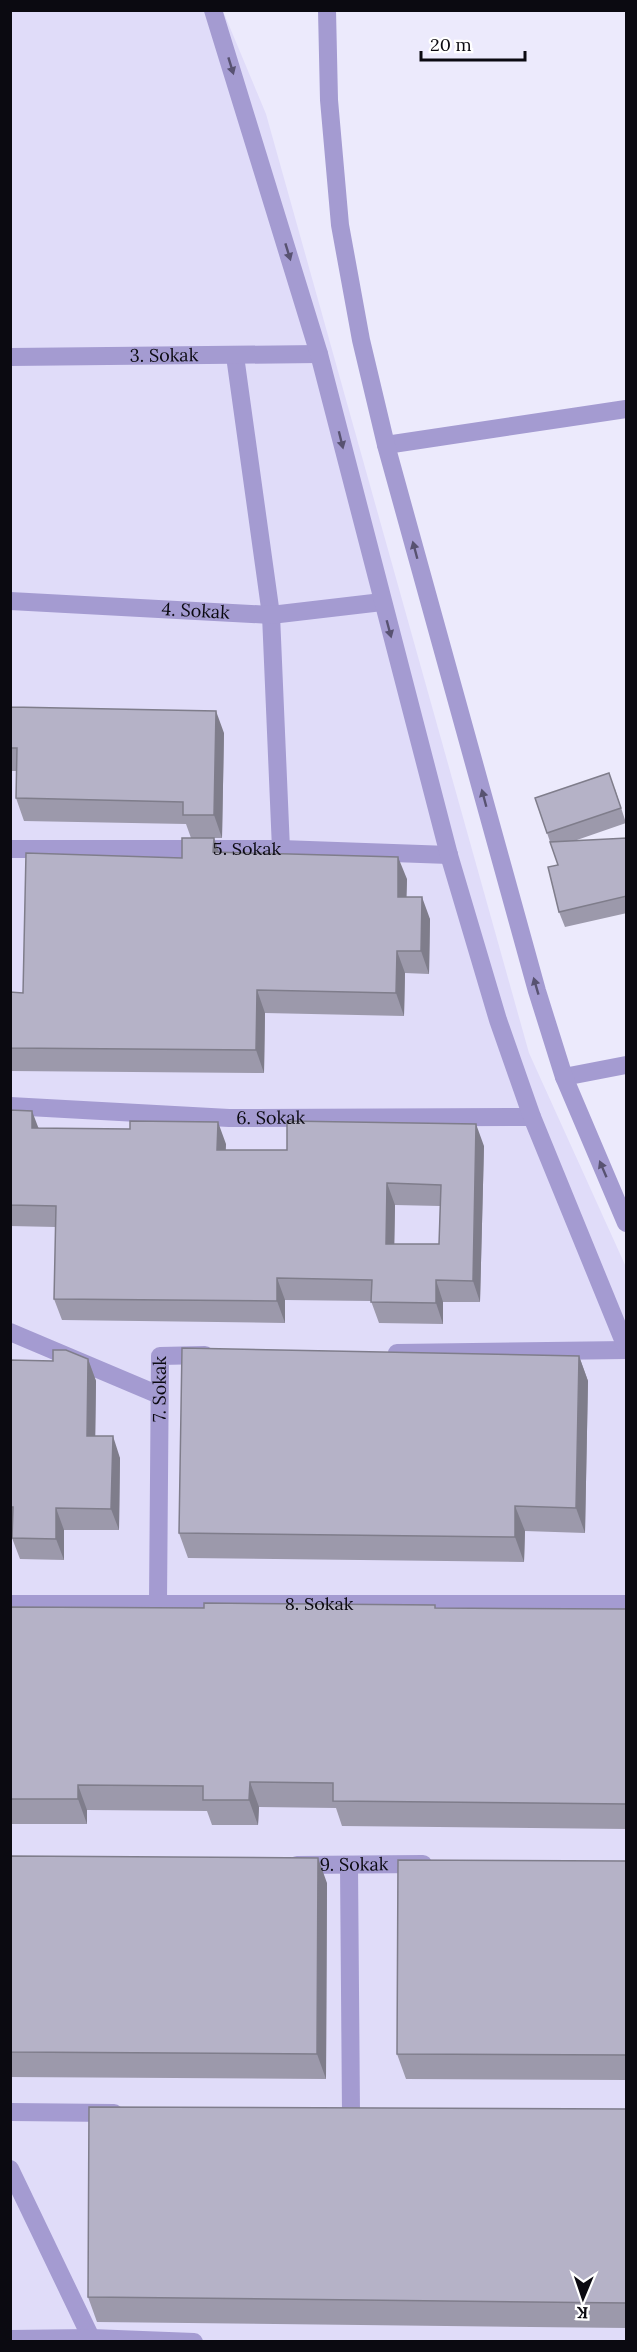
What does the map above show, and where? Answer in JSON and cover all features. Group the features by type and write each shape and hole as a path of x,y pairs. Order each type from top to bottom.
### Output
{"street":[{"path":"213,10 319,354 449,855 498,1020 532,1117 627,1349 375,1353"},
{"path":"327,10 329,100 340,225 361,340 387,445 537,991 564,1077 627,1223"},
{"name":"3. Sokak","path":"10,357 319,354"},
{"path":"235,356 271,615 281,849"},
{"path":"387,445 627,409"},
{"name":"4. Sokak","path":"10,601 271,615 382,602"},
{"name":"5. Sokak","path":"10,849 281,849 449,855"},
{"path":"564,1077 627,1065"},
{"name":"6. Sokak","path":"10,1106 229,1118 532,1117"},
{"path":"10,1332 159,1395"},
{"name":"7. Sokak","path":"158,1602 160,1356 219,1355"},
{"name":"8. Sokak","path":"10,1604 158,1602 627,1604"},
{"name":"9. Sokak","path":"279,1865 442,1864"},
{"path":"328,2114 357,2114 349,1865"},
{"path":"10,2112 128,2113"},
{"path":"10,2169 92,2340"},
{"path":"10,2339 194,2342"}],"shaded area":[{"path":"11,11 223,11 266,114 529,1053 626,1267 626,2341 11,2342"}],"building":[{"path":"10,703 11,707 216,711 214,815 183,815 183,802 16,798 17,748 10,748"},
{"path":"609,773 621,808 547,833 535,798"},
{"path":"182,838 214,838 213,852 398,857 398,897 422,897 421,951 397,951 396,993 257,990 256,1050 10,1048 10,992 23,993 26,853 182,858"},
{"path":"627,838 627,896 559,912 548,867 558,865 550,842"},
{"path":"10,1110 32,1111 32,1128 130,1129 130,1121 218,1122 217,1150 287,1150 287,1121 476,1124 473,1281 436,1280 436,1303 371,1302 372,1280 277,1278 277,1301 54,1299 56,1206 10,1205","holes":["387,1183 441,1185 439,1244 386,1244"]},
{"path":"182,1348 579,1356 576,1508 515,1506 515,1537 179,1533"},
{"path":"53,1350 66,1350 88,1359 87,1436 113,1436 111,1509 56,1508 56,1539 12,1538 10,1360 53,1361"},
{"path":"204,1603 627,1609 627,1804 333,1801 333,1783 250,1782 249,1800 203,1800 203,1786 78,1785 78,1799 10,1799 10,1607 204,1608"},
{"path":"10,1856 318,1858 317,2054 10,2052"},
{"path":"398,1860 627,1861 627,2055 397,2054"},
{"path":"89,2107 627,2109 627,2303 88,2297"}]}
